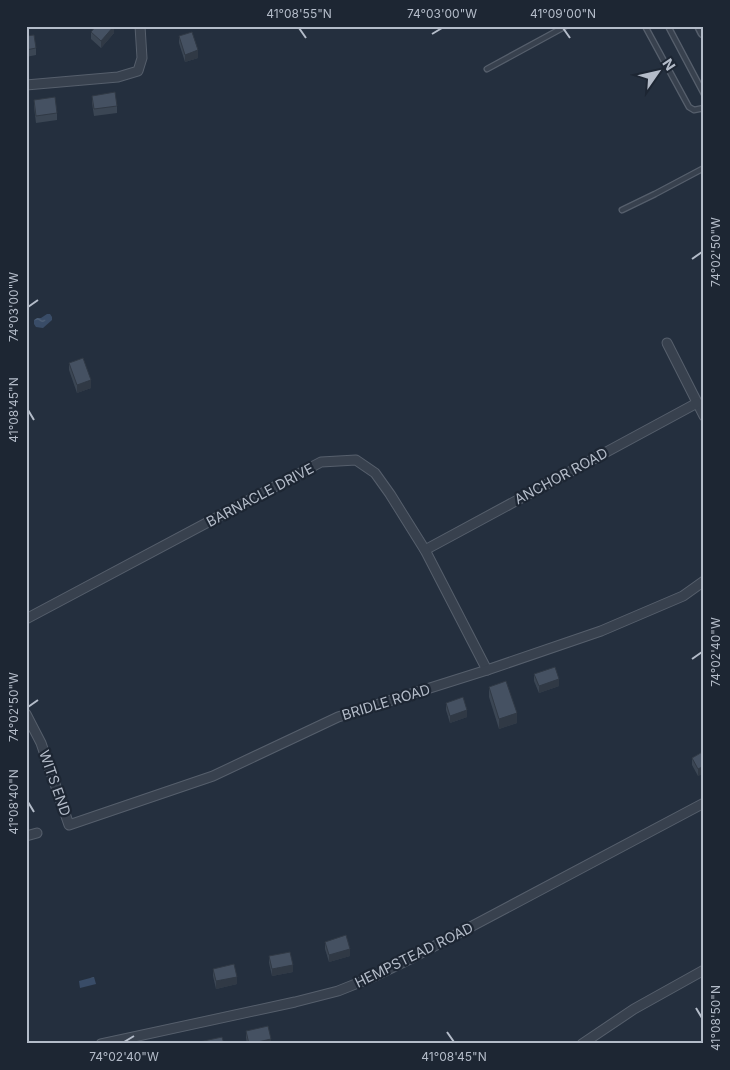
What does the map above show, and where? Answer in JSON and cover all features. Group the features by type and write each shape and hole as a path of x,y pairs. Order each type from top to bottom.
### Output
{"street":[{"path":"26,85 118,76 138,71 142,58 140,26"},
{"path":"701,26 704,32"},
{"path":"667,343 704,416"},
{"name":"ANCHOR ROAD","path":"424,550 697,403"},
{"name":"BARNACLE DRIVE","path":"26,619 321,462 356,460 375,473 390,494 424,550 488,670"},
{"name":"BRIDLE ROAD","path":"69,825 213,776 338,717 488,670 601,631 682,596 704,581"},
{"name":"WITS END","path":"26,714 41,743 69,825"},
{"name":"HEMPSTEAD ROAD","path":"101,1044 296,1002 338,991 412,958 704,803"},
{"path":"26,836 37,833"},
{"path":"582,1044 634,1009 704,970"}],"lane":[{"path":"487,69 566,26"},
{"path":"645,26 689,108 694,110 704,108"},
{"path":"668,26 704,94"},
{"path":"622,210 704,168"}],"water":[{"path":"50,314 52,320 43,328 36,327 34,320"},
{"path":"94,977 96,984 80,988 79,981"}],"building":[{"path":"96,26 114,26 101,41 91,32"},
{"path":"192,32 198,50 185,55 179,36"},
{"path":"34,35 36,48 26,50 26,36"},
{"path":"115,92 117,106 94,109 92,96"},
{"path":"55,97 57,113 36,116 34,100"},
{"path":"83,358 91,380 77,385 69,363"},
{"path":"555,667 559,679 539,686 534,674"},
{"path":"506,681 517,713 499,719 489,687"},
{"path":"463,697 467,710 450,716 446,703"},
{"path":"704,751 704,766 698,769 692,758"},
{"path":"346,935 350,949 329,955 325,942"},
{"path":"290,952 293,965 272,969 269,956"},
{"path":"234,964 237,977 216,981 213,969"},
{"path":"268,1026 271,1039 249,1044 246,1031"},
{"path":"222,1037 224,1044 200,1044 199,1042"}]}
